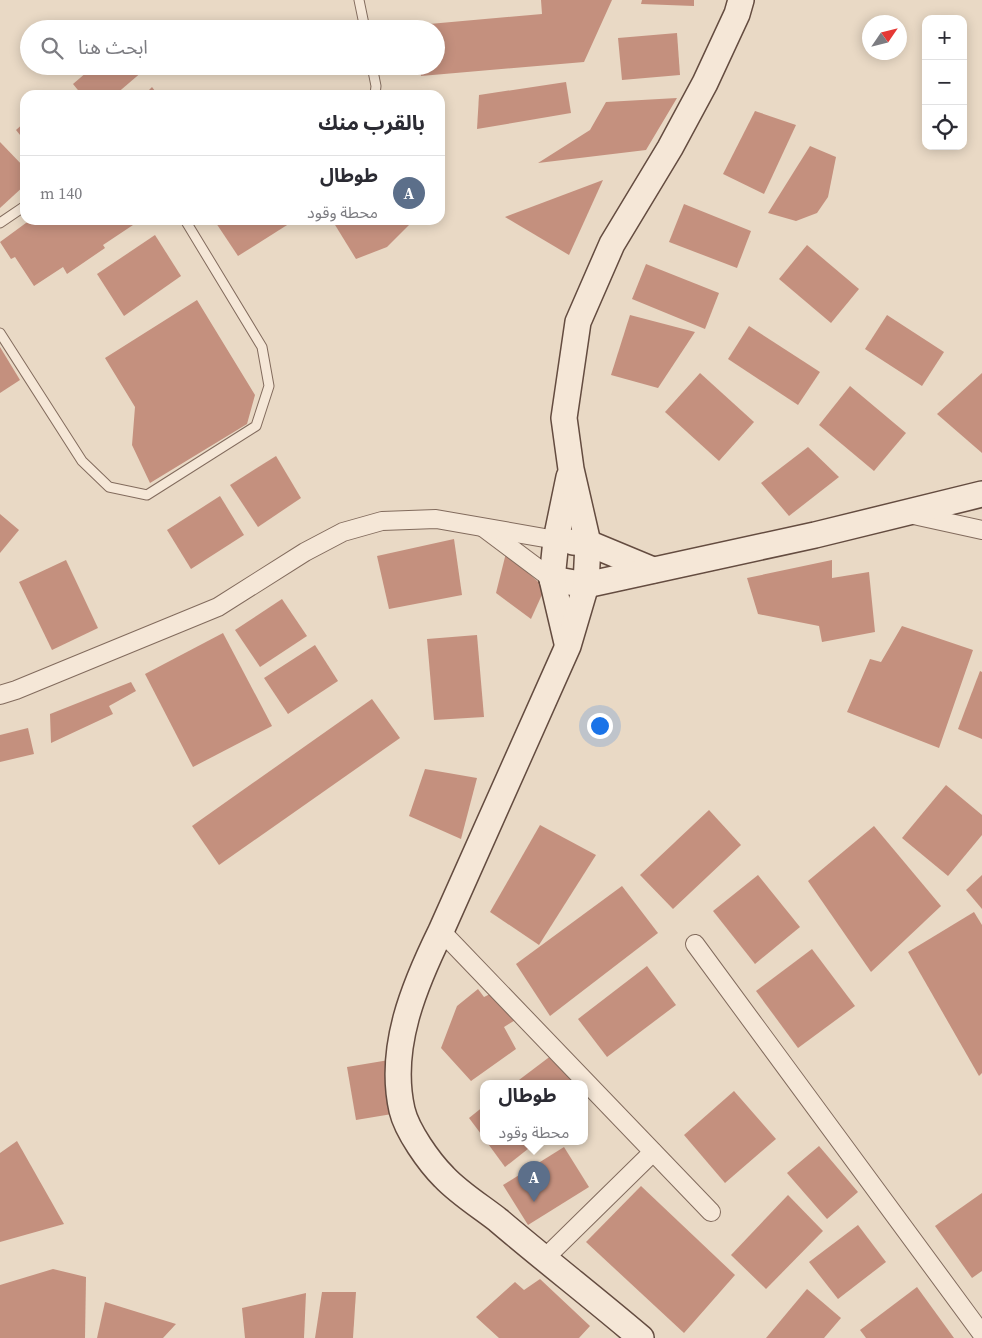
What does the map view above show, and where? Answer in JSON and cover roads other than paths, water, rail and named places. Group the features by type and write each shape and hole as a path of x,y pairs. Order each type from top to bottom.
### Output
{"main road":[{"path":"642,1338 445,1178 418,1144 402,1111 398,1071 401,1041 421,970 441,931 568,646 586,585 588,543 571,470 564,418 578,322 612,244 670,148 705,83 737,14 741,0"},
{"path":"568,646 552,579 556,540 571,470"},
{"path":"552,579 586,585 906,513 974,500"},
{"path":"556,540 588,543 653,570"}],"street":[{"path":"906,513 982,530"},
{"path":"0,695 218,607 305,552 343,532 382,520 436,519 556,540"},
{"path":"482,526 552,579"},
{"path":"441,931 584,1080"},
{"path":"695,944 982,1334"},
{"path":"588,1084 711,1212"},
{"path":"544,1259 653,1152"}],"lane":[{"path":"359,0 363,20"},
{"path":"374,75 376,90"},
{"path":"0,223 20,209"},
{"path":"0,333 82,461 109,487 147,495 256,426 269,386 262,347 188,225"}],"place":[{"name":"طوطال","path":"534,1202"}]}
